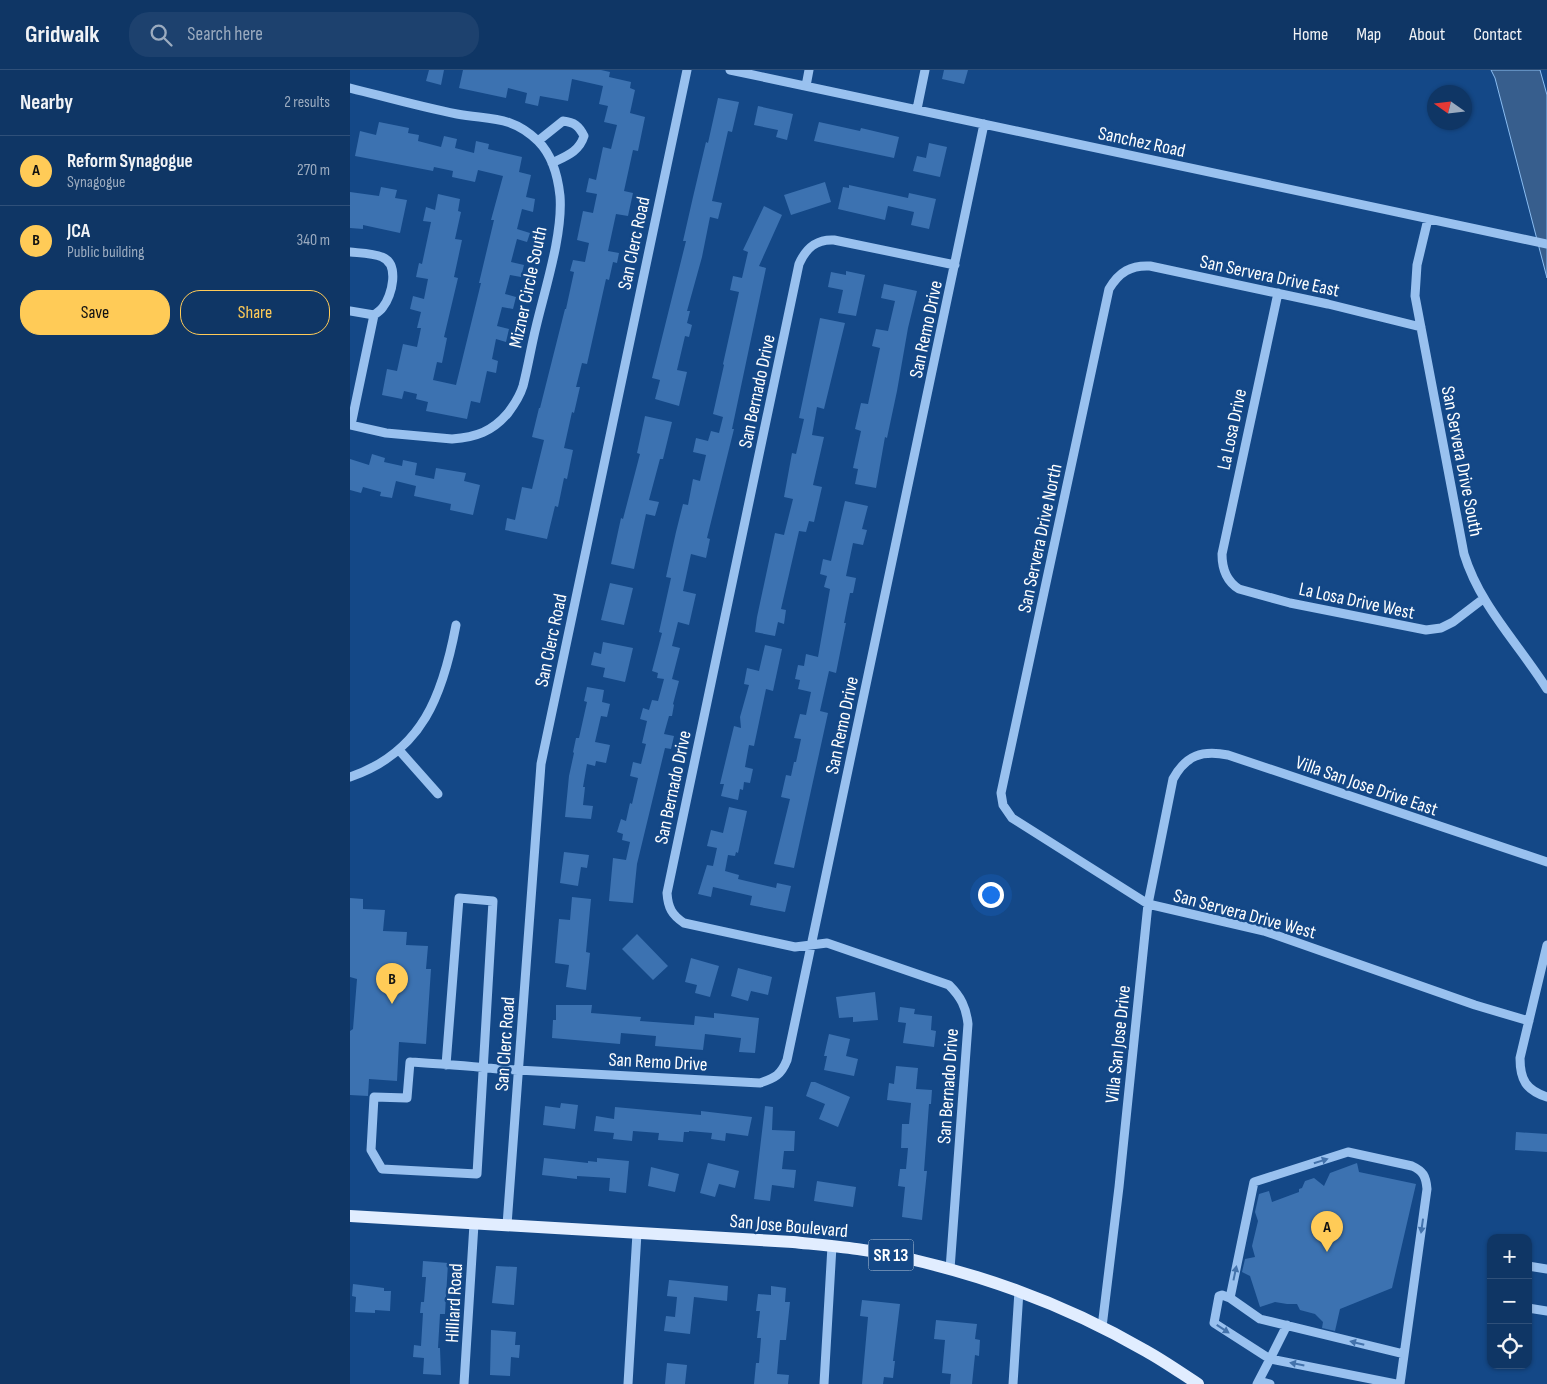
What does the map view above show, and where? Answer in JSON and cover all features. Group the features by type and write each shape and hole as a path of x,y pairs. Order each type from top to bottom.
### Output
{"main road":[{"name":"San Jose Boulevard","path":"350,1216 832,1246 906,1258 950,1269 1019,1291 1057,1306 1102,1327 1146,1351 1198,1384"}],"street":[{"name":"San Clerc Road","path":"507,1225 541,764 687,70"},
{"name":"Sanchez Road","path":"730,70 1547,244"},
{"path":"806,86 809,70"},
{"path":"917,109 925,70"},
{"name":"Mizner Circle South","path":"350,88 457,114 492,117 526,131 538,141 552,163 560,196 557,235 522,388 507,413 488,432 452,439 386,434 351,425"},
{"path":"538,141 563,121 570,121 579,126 584,136 581,145 573,153 552,163"},
{"name":"San Remo Drive","path":"482,1067 477,1174 382,1169 371,1150 374,1097 406,1098 410,1062 760,1083 772,1079 782,1071 787,1060 984,124"},
{"name":"San Servera Drive South","path":"1428,219 1416,265 1415,284 1421,327 1464,554 1475,584 1483,598 1498,622 1547,688"},
{"name":"San Bernado Drive","path":"950,1269 968,1024 966,1008 959,995 949,985 827,943 795,948 684,923 674,916 668,905 667,893 799,264 804,253 812,245 824,239 954,265"},
{"path":"350,252 383,257 390,264 393,284 383,308 374,315 351,425"},
{"name":"San Servera Drive East","path":"1115,279 1128,269 1150,266 1278,293 1421,327"},
{"name":"San Servera Drive North","path":"1003,804 1001,793 1083,404 1109,289 1115,279"},
{"name":"La Losa Drive","path":"1224,572 1222,554 1278,293"},
{"path":"350,312 374,315"},
{"name":"La Losa Drive West","path":"1224,572 1233,585 1239,589 1419,630 1441,628 1453,622 1483,598"},
{"path":"350,777 379,763 399,750 421,725 440,689 451,652 456,625"},
{"path":"399,750 438,794"},
{"name":"Villa San Jose Drive East","path":"1179,768 1195,756 1210,752 1228,755 1547,862"},
{"name":"Villa San Jose Drive","path":"1102,1327 1148,904 1173,779 1179,768"},
{"name":"San Servera Drive West","path":"1003,804 1012,818 1148,904 1264,931 1475,1005 1528,1021"},
{"path":"446,1065 459,898 493,901 482,1067"},
{"path":"1547,945 1520,1058 1522,1078 1532,1090 1547,1097"},
{"path":"1230,1298 1254,1182 1348,1152 1412,1166 1420,1170 1426,1177 1427,1189 1400,1384"},
{"name":"Hilliard Road","path":"464,1384 474,1224"},
{"path":"628,1384 637,1233"},
{"path":"824,1384 832,1246"},
{"path":"1532,1267 1547,1269"},
{"path":"1013,1384 1019,1291"},
{"path":"1396,1384 1270,1359 1214,1323 1219,1296 1222,1295 1230,1298 1260,1319 1404,1354"},
{"path":"1532,1309 1547,1311"},
{"path":"1270,1384 1258,1383 1287,1325"}],"water":[{"path":"1491,70 1540,70 1547,95 1547,278 1495,78"}],"building":[{"path":"429,70 444,70 441,85 426,81"},
{"path":"463,70 601,70 610,72 609,77 631,82 630,88 635,90 630,113 645,117 638,151 633,150 624,191 633,193 628,216 616,214 608,251 619,253 617,263 613,262 609,280 606,279 587,364 582,363 576,387 580,387 564,448 573,450 567,479 564,478 558,507 555,506 547,539 505,530 507,518 515,520 522,487 532,489 544,440 532,437 566,309 574,272 570,271 573,260 585,262 589,243 577,240 583,211 593,213 597,194 586,192 589,178 596,180 603,147 611,149 617,125 604,122 608,106 599,104 603,86 572,79 568,101 540,96 538,106 525,103 527,93 508,88 506,98 459,88"},
{"path":"944,70 968,70 964,84 942,79"},
{"path":"718,98 739,102 732,132 728,131 712,201 722,203 718,219 710,217 702,257 687,311 690,311 687,323 692,325 689,337 685,336 677,370 687,372 679,406 655,399 660,380 652,378 686,241 683,241"},
{"path":"758,106 793,114 787,140 776,137 778,130 754,125"},
{"path":"379,122 409,128 408,133 419,135 418,141 441,147 444,136 457,139 455,148 474,153 476,141 489,144 488,149 522,157 519,172 531,175 526,197 535,199 533,212 522,209 517,229 530,233 527,242 517,239 511,262 524,265 521,277 510,275 505,294 516,297 513,309 502,307 497,326 509,329 506,342 496,339 492,359 498,361 496,373 487,371 480,403 471,401 467,419 426,411 428,402 416,399 417,394 404,391 402,399 382,395 387,369 397,371 403,344 417,347 421,328 417,328 421,312 410,309 413,296 424,299 428,279 416,277 419,263 422,264 431,222 423,221 426,207 435,210 438,194 460,199 458,211 461,212 455,239 462,240 454,277 458,278 444,337 447,338 442,363 437,362 433,380 456,385 481,283 479,283 494,220 491,220 503,176 478,170 475,182 452,177 453,171 434,167 433,171 355,156 360,131 376,135"},
{"path":"819,122 860,131 861,128 899,137 894,158 814,141"},
{"path":"929,143 947,147 940,177 913,171 917,156 926,158"},
{"path":"825,182 831,202 791,215 784,195"},
{"path":"849,185 908,198 909,193 936,199 929,229 911,225 914,212 888,206 885,220 838,209 843,187 849,188"},
{"path":"381,187 397,190 395,198 407,200 400,233 363,225 363,229 350,228 350,192 379,196"},
{"path":"764,206 782,215 759,266 766,268 732,429 734,429 707,538 710,539 706,558 691,554 683,591 696,594 689,625 678,622 672,646 680,648 672,679 679,681 672,716 669,716 664,734 674,736 671,749 665,748 637,864 633,903 609,901 613,858 626,860 630,842 622,840 623,834 617,832 621,819 626,821 638,778 630,776 633,762 641,764 646,744 642,743 647,721 640,719 643,708 649,710 652,700 658,701 664,679 657,678 658,673 652,671 662,633 659,632 671,578 666,577 683,504 688,505 693,479 700,481 706,455 693,452 696,438 708,441 711,431 719,433 723,417 713,414 739,292 730,290 733,276 742,278 748,252 743,250"},
{"path":"846,271 865,275 856,316 838,313 843,290 828,287 831,272 846,275"},
{"path":"884,284 917,291 887,438 885,437 876,488 855,484 858,469 853,468 861,431 855,429 861,403 868,404 880,348 872,346 876,329 888,331 895,301 881,298"},
{"path":"820,318 845,323 824,409 817,407 812,435 824,437 813,485 822,487 814,522 809,521 806,532 799,531 781,609 786,610 784,624 778,622 775,636 755,632 757,617 775,533 784,535 793,499 784,497 792,453 796,454 804,419 799,418"},
{"path":"645,416 672,422 663,459 660,459 649,500 659,502 655,516 646,514 634,569 611,564 621,518 623,519 640,454 637,453"},
{"path":"372,454 385,458 384,462 402,466 403,460 417,463 415,475 434,479 436,468 466,473 464,481 480,485 473,515 450,510 451,504 414,496 416,486 396,481 392,498 380,496 381,492 363,487 361,493 350,490 350,459 369,465"},
{"path":"845,501 868,506 862,529 867,530 863,545 853,543 846,576 856,578 853,593 850,593 836,673 829,671 820,711 828,713 794,868 774,864 790,799 781,797 786,775 791,776 794,762 796,762 801,739 794,738 800,714 806,715 811,692 798,689 800,680 795,679 798,665 804,666 806,654 818,657 830,589 824,587 827,576 820,574 823,559 831,561"},
{"path":"610,583 633,588 624,625 601,620"},
{"path":"603,642 633,648 625,682 603,677 605,668 591,665 594,652 601,654"},
{"path":"765,645 782,649 773,691 766,689 754,746 749,745 745,767 753,769 750,783 744,782 743,790 740,789 738,800 721,796 724,784 720,784 734,726 741,728 740,717 749,685 744,684 747,668 759,671"},
{"path":"587,687 604,690 602,702 610,704 607,717 601,716 595,742 610,745 606,763 596,761 595,766 587,764 583,787 585,787 583,805 593,806 591,819 565,817 573,752 576,738 579,738 587,702 584,701"},
{"path":"729,807 747,811 738,853 736,852 735,856 728,855 725,871 739,875 738,879 776,888 777,883 791,886 785,912 750,905 752,896 713,887 711,897 698,894 707,865 713,866 717,848 707,846 711,830 723,833"},
{"path":"564,852 589,855 587,868 581,867 578,886 560,883"},
{"path":"572,897 591,899 586,952 590,953 586,990 566,987 569,965 555,963 559,919 570,920"},
{"path":"350,898 363,899 363,909 385,910 383,931 407,932 406,945 428,946 426,969 431,969 426,1044 399,1042 397,1081 369,1079 368,1096 350,1095 350,1031 353,1029 357,979 350,977"},
{"path":"637,934 668,966 653,980 622,949"},
{"path":"691,958 719,966 710,997 695,993 697,985 685,982"},
{"path":"738,968 772,977 768,995 751,991 748,1001 731,996"},
{"path":"875,992 878,1020 853,1022 853,1017 839,1018 836,997"},
{"path":"556,1005 592,1005 591,1013 641,1017 640,1021 694,1025 695,1016 714,1018 714,1013 759,1018 755,1053 739,1052 741,1038 705,1034 703,1050 655,1046 656,1036 621,1033 620,1044 552,1038 553,1020 556,1020"},
{"path":"900,1007 915,1009 914,1014 932,1016 931,1030 936,1031 934,1047 903,1043 906,1023 898,1022"},
{"path":"829,1034 850,1039 846,1056 858,1059 854,1076 824,1070 827,1056 824,1056"},
{"path":"896,1066 918,1068 916,1089 932,1090 931,1104 929,1104 924,1171 927,1171 922,1220 902,1217 905,1187 898,1186 900,1169 906,1169 908,1148 901,1148 902,1124 909,1124 911,1103 887,1100 889,1083 894,1084"},
{"path":"811,1082 850,1097 838,1127 819,1119 825,1104 806,1096"},
{"path":"561,1103 578,1105 575,1129 543,1125 545,1106 560,1108"},
{"path":"765,1106 773,1107 772,1130 795,1131 794,1151 784,1151 782,1169 796,1170 794,1188 772,1185 770,1201 754,1199"},
{"path":"615,1107 701,1115 701,1111 752,1117 748,1136 726,1133 725,1141 711,1139 712,1133 684,1132 683,1142 658,1140 659,1133 633,1131 632,1141 613,1139 614,1133 594,1131 596,1116 614,1119"},
{"path":"1516,1132 1547,1134 1547,1152 1515,1150"},
{"path":"544,1158 588,1163 588,1161 597,1162 597,1158 629,1161 626,1193 609,1191 610,1178 577,1176 577,1179 542,1175"},
{"path":"708,1163 739,1171 735,1188 719,1184 715,1197 700,1193"},
{"path":"1357,1163 1359,1172 1416,1184 1392,1288 1340,1309 1335,1331 1322,1328 1323,1322 1315,1314 1300,1310 1297,1304 1275,1302 1260,1307 1250,1276 1242,1272 1245,1259 1255,1257 1252,1246 1258,1221 1255,1212 1259,1194 1269,1191 1272,1202 1299,1192 1305,1181 1314,1178 1324,1186 1330,1173"},
{"path":"651,1167 679,1174 675,1192 648,1186"},
{"path":"817,1181 856,1187 853,1207 814,1201"},
{"path":"423,1261 448,1263 445,1314 440,1314 438,1348 440,1348 441,1375 423,1374 424,1358 413,1357 414,1345 421,1346 423,1313 420,1313 421,1302 424,1302 426,1277 422,1277"},
{"path":"496,1266 517,1267 514,1305 492,1303"},
{"path":"669,1280 728,1286 727,1301 694,1297 690,1334 664,1331 666,1316 675,1317 677,1297 667,1296"},
{"path":"353,1284 384,1288 384,1291 391,1291 390,1311 375,1310 375,1313 355,1312 356,1297 352,1296"},
{"path":"771,1286 786,1288 785,1302 790,1302 786,1340 780,1340 777,1374 789,1375 788,1384 754,1384 756,1363 759,1363 761,1338 757,1338 760,1311 756,1311 758,1294 771,1295"},
{"path":"862,1300 900,1304 893,1361 895,1361 893,1378 884,1377 883,1384 862,1384 868,1317 860,1316"},
{"path":"936,1320 977,1324 975,1339 980,1340 979,1356 975,1355 972,1384 950,1384 951,1374 942,1373 945,1340 934,1339"},
{"path":"491,1330 516,1332 515,1345 520,1345 519,1358 511,1357 510,1376 490,1375"},
{"path":"667,1363 687,1365 685,1384 665,1384"}],"place":[{"name":"JCA","path":"392,1004"},
{"name":"Reform Synagogue","path":"1327,1252"}]}
